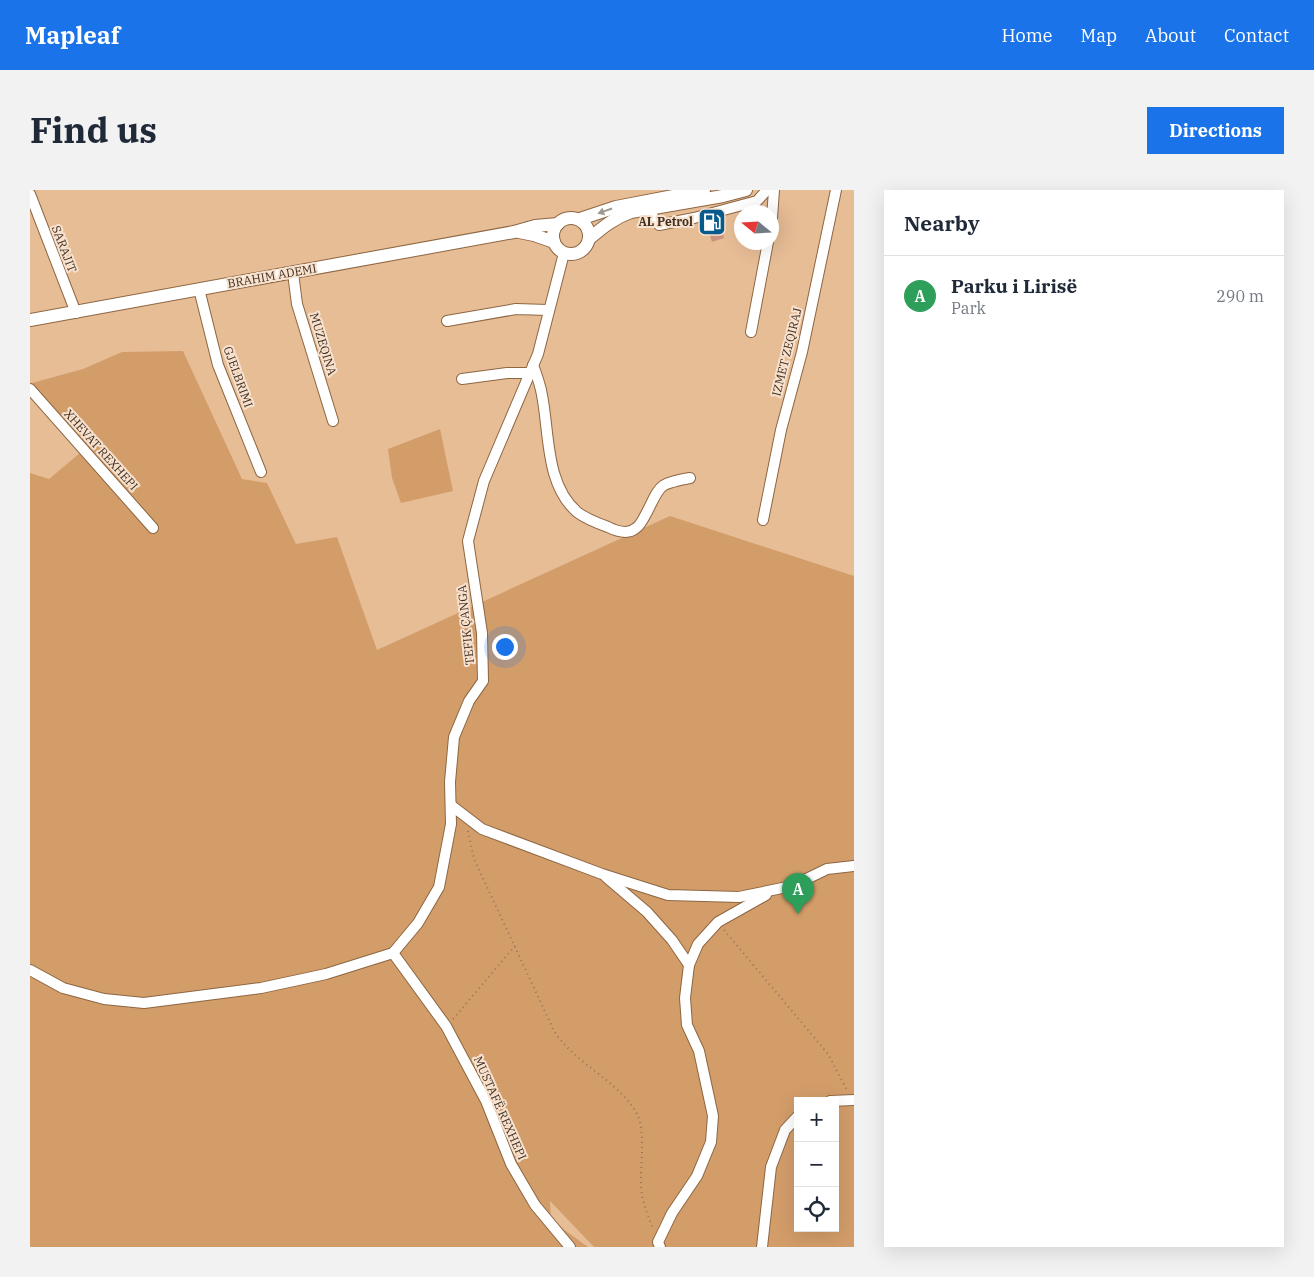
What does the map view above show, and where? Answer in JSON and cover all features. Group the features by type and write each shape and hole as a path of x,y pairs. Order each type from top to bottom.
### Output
{"main road":[{"path":"580,220 588,229 589,239 586,247 579,253 570,254 559,249 554,242 554,233 558,224 567,218 580,220 616,207 704,190"},
{"path":"589,239 606,224 631,212 723,196 746,190"},
{"name":"BRAHIM ADEMI","path":"30,320 514,232 535,226 558,224"},
{"name":"BRAHIM ADEMI","path":"514,232 534,235 554,242"}],"street":[{"path":"648,210 659,225 694,218 757,201 767,190"},
{"path":"773,205 774,190"},
{"name":"IZMET ZEQIRAJ","path":"763,520 780,430 802,352 836,190"},
{"name":"SARAJIT","path":"30,194 76,313"},
{"path":"750,332 766,250"},
{"name":"TEFIK ÇANGA","path":"393,953 418,923 439,887 451,824 450,782 454,736 469,701 483,681 482,633 468,541 484,481 538,354 564,252"},
{"name":"MUZEQINA","path":"293,273 298,304 333,422"},
{"name":"GJELBRIMI","path":"199,288 218,365 261,472"},
{"path":"447,321 516,309 548,310"},
{"path":"462,379 531,369 541,390 550,455 558,482 566,498 577,512 593,522 611,529 627,532 636,528 644,518 662,485 690,478"},
{"name":"XHEVAT REXHEPI","path":"30,389 153,528"},
{"path":"452,806 482,829 602,874 668,895 739,897 792,886 827,869 854,866"},
{"path":"602,874 648,912 672,940 689,965"},
{"path":"659,1244 672,1213 697,1176 711,1142 713,1116 699,1052 687,1025 685,998 689,965 698,944 718,922 776,889"},
{"path":"30,970 63,988 104,999 144,1003 261,988 326,974 393,953"},
{"name":"MUSTAFË REXHEPI","path":"393,953 446,1026 486,1101 511,1164 535,1205 570,1247"},
{"path":"839,1101 853,1100"},
{"path":"762,1247 771,1166 785,1130 794,1120"}],"path":[{"path":"464,817 474,859 554,1031 563,1045 618,1090 637,1115 641,1130 642,1195 645,1209 659,1244"},
{"path":"718,922 828,1054 853,1100"},
{"path":"446,1026 515,946"}],"shaded area":[{"path":"183,351 242,479 267,483 296,544 337,537 377,650 670,516 854,576 854,1247 594,1247 550,1201 551,1220 588,1247 30,1247 30,473 49,479 80,453 32,383 83,369 122,352"},
{"path":"440,429 453,491 401,503 392,478 388,449"}],"building":[{"path":"721,226 724,238 712,242 708,230"}],"place":[{"name":"AL Petrol","path":"712,222"},
{"name":"Parku i Lirisë","path":"798,914"}]}
